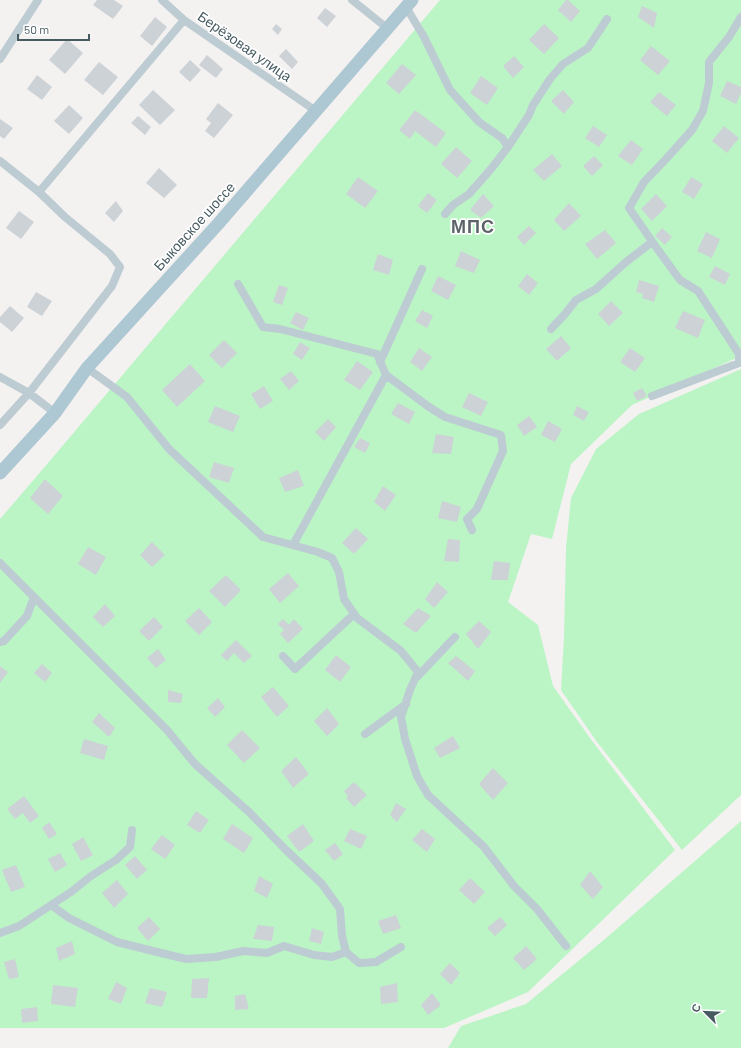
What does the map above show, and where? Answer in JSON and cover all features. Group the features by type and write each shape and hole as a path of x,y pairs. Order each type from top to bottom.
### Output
{"main road":[{"name":"Быковское шоссе","path":"0,474 55,413 87,368 218,224 409,4"}],"street":[{"path":"0,59 38,0"},
{"name":"Берёзовая улица","path":"162,0 184,20 316,111"},
{"path":"352,0 387,28"},
{"path":"409,4 450,90 479,122 502,138 508,147"},
{"path":"652,396 739,364 739,354 698,291 680,280 629,208 644,182 692,130 703,111 709,83 709,62 729,37 741,17"},
{"path":"445,214 453,205 469,194 508,147 550,80 563,64 588,48 607,19"},
{"path":"39,192 184,20"},
{"path":"0,161 39,192 65,217 110,254 120,267 112,286 29,393 0,425"},
{"path":"550,329 576,300 596,289 626,262 652,242"},
{"path":"380,362 422,269"},
{"path":"238,284 263,327 280,329 377,354 386,375 429,407 445,417 500,435 503,451 477,509 467,519 472,530"},
{"path":"87,368 127,397 169,450 263,537 318,552 332,558 339,572 344,599 357,618 401,651 418,672 401,717 405,739 417,776 428,795 484,847 514,886 538,910 566,946"},
{"path":"293,545 386,375"},
{"path":"0,377 29,393 55,413"},
{"path":"0,563 167,730 195,764 249,812 322,884 340,909 342,936 346,952 359,963 376,962 401,947"},
{"path":"0,642 4,641 27,616 34,597"},
{"path":"283,656 295,670 354,614"},
{"path":"415,679 455,637"},
{"path":"365,734 406,704"},
{"path":"0,932 19,926 116,860 130,847 132,830"},
{"path":"51,905 69,918 117,942 186,959 216,957 243,951 267,953 284,946 314,955 332,957 346,952"}],"green space":[{"path":"440,0 741,0 741,356 632,405 571,464 552,539 531,534 508,602 538,625 553,686 590,738 675,850 528,992 444,1028 0,1028 0,519"},
{"path":"741,369 741,795 682,850 597,742 561,690 566,548 571,498 596,449 639,414"},
{"path":"741,821 741,1048 448,1048 461,1026 526,1004 605,939"}],"building":[{"path":"97,0 114,0 123,6 113,19 93,5"},
{"path":"566,0 568,0 580,11 571,22 558,10"},
{"path":"642,6 657,13 654,28 638,17"},
{"path":"325,8 336,16 327,27 317,18"},
{"path":"155,17 167,27 152,46 140,36"},
{"path":"276,24 282,29 278,35 272,29"},
{"path":"544,24 559,38 544,54 529,40"},
{"path":"67,39 83,53 65,74 49,60"},
{"path":"651,46 670,61 658,75 640,60"},
{"path":"286,49 298,62 292,69 279,56"},
{"path":"207,55 223,69 216,78 199,65"},
{"path":"514,56 524,67 513,78 503,66"},
{"path":"190,60 201,70 190,82 179,72"},
{"path":"99,62 118,77 103,95 84,80"},
{"path":"402,64 416,75 399,94 386,83"},
{"path":"37,75 52,87 42,100 27,89"},
{"path":"481,76 498,88 487,105 470,93"},
{"path":"727,81 741,87 741,93 736,104 720,96"},
{"path":"153,90 175,110 160,125 139,105"},
{"path":"563,90 574,102 564,114 551,101"},
{"path":"659,92 676,105 667,116 650,102"},
{"path":"218,103 233,115 214,138 205,131 211,123 206,119"},
{"path":"69,105 83,118 69,134 54,121"},
{"path":"415,110 446,133 436,147 415,131 410,139 399,130"},
{"path":"138,116 151,127 145,135 131,123"},
{"path":"0,119 13,128 4,139 0,136"},
{"path":"593,126 607,135 599,147 585,138"},
{"path":"724,126 739,138 727,153 712,141"},
{"path":"631,140 643,149 632,165 618,156"},
{"path":"456,147 472,161 457,178 441,164"},
{"path":"552,154 562,166 544,181 533,170"},
{"path":"594,156 603,165 592,176 583,166"},
{"path":"159,168 177,185 164,198 146,183"},
{"path":"358,177 378,191 365,208 346,194"},
{"path":"691,177 703,184 694,199 682,192"},
{"path":"428,193 437,200 427,213 418,206"},
{"path":"483,194 494,206 481,218 470,210"},
{"path":"656,194 667,206 652,221 641,209"},
{"path":"116,201 123,211 114,222 105,213"},
{"path":"569,203 581,216 564,231 554,220"},
{"path":"19,211 34,222 21,239 6,228"},
{"path":"529,226 536,233 524,245 517,237"},
{"path":"662,228 672,237 665,245 655,236"},
{"path":"605,230 616,243 597,259 585,244"},
{"path":"706,232 720,239 712,258 697,251"},
{"path":"461,251 480,260 474,273 455,266"},
{"path":"378,254 393,260 389,275 373,270"},
{"path":"715,266 730,274 725,285 709,277"},
{"path":"527,274 538,283 529,295 518,286"},
{"path":"438,276 456,285 448,300 431,291"},
{"path":"639,280 659,286 654,302 642,298 643,294 636,292"},
{"path":"279,285 288,288 282,305 273,302"},
{"path":"36,292 52,301 42,316 27,307"},
{"path":"611,301 623,313 609,326 598,314"},
{"path":"10,306 24,318 12,332 0,322 0,317"},
{"path":"422,310 433,316 427,328 415,321"},
{"path":"683,311 705,320 698,338 675,328"},
{"path":"296,312 309,318 303,330 290,323"},
{"path":"561,336 571,348 557,361 546,349"},
{"path":"224,340 237,353 222,368 209,355"},
{"path":"300,342 310,348 302,360 293,354"},
{"path":"419,348 432,357 422,371 410,362"},
{"path":"630,348 645,358 635,372 620,362"},
{"path":"357,361 373,372 360,390 344,380"},
{"path":"190,364 205,381 177,407 162,390"},
{"path":"291,371 299,381 289,390 280,379"},
{"path":"264,386 273,401 260,409 251,394"},
{"path":"642,388 647,396 637,401 633,393"},
{"path":"469,393 488,402 481,416 462,407"},
{"path":"398,403 415,412 409,424 391,414"},
{"path":"215,406 240,416 233,432 208,422"},
{"path":"577,406 589,412 584,421 573,415"},
{"path":"529,416 537,427 524,436 517,425"},
{"path":"328,419 336,427 324,441 315,432"},
{"path":"548,421 562,429 555,442 541,435"},
{"path":"436,434 454,437 451,454 432,453"},
{"path":"360,438 370,443 365,453 354,447"},
{"path":"214,462 234,468 229,483 209,477"},
{"path":"298,470 304,486 285,492 279,478"},
{"path":"45,479 63,496 48,514 30,498"},
{"path":"383,486 396,495 385,511 374,502"},
{"path":"442,501 461,507 457,522 438,518"},
{"path":"356,528 368,539 354,554 342,543"},
{"path":"448,539 460,540 459,562 444,561"},
{"path":"152,542 165,555 152,567 140,555"},
{"path":"88,547 106,557 96,575 78,564"},
{"path":"494,561 510,563 508,580 491,580"},
{"path":"288,573 299,586 280,603 269,589"},
{"path":"226,575 241,590 225,607 209,591"},
{"path":"437,582 448,592 434,608 425,599"},
{"path":"105,604 115,616 103,627 93,617"},
{"path":"199,608 212,622 199,635 185,621"},
{"path":"418,608 431,616 416,633 403,624"},
{"path":"154,617 163,627 149,641 139,631"},
{"path":"283,619 289,625 294,619 303,629 288,643 280,634 284,630 278,624"},
{"path":"479,621 491,632 478,649 466,634"},
{"path":"236,640 252,656 244,663 234,653 227,661 221,655"},
{"path":"158,649 166,660 156,668 147,658"},
{"path":"336,655 351,667 340,682 325,670"},
{"path":"456,656 475,671 468,681 448,663"},
{"path":"42,664 52,673 45,682 34,673"},
{"path":"0,666 8,672 0,683"},
{"path":"273,687 289,706 277,717 261,697"},
{"path":"168,690 183,694 181,703 168,702"},
{"path":"218,698 225,707 215,717 207,708"},
{"path":"327,708 339,724 327,736 314,721"},
{"path":"99,713 115,728 109,737 92,722"},
{"path":"242,730 260,748 244,763 227,745"},
{"path":"453,736 460,748 440,758 434,748"},
{"path":"84,739 108,746 104,760 80,753"},
{"path":"296,757 309,774 293,788 281,771"},
{"path":"493,768 508,783 493,800 479,784"},
{"path":"354,782 367,795 354,807 346,798 348,796 344,791"},
{"path":"24,796 39,816 30,823 23,813 15,819 7,809"},
{"path":"396,803 406,809 397,822 390,815"},
{"path":"196,811 209,820 200,833 187,825"},
{"path":"49,822 57,834 49,839 42,828"},
{"path":"232,824 253,838 244,853 223,839"},
{"path":"303,824 314,841 299,852 287,836"},
{"path":"350,829 367,836 361,849 344,841"},
{"path":"422,829 435,839 427,852 412,840"},
{"path":"162,835 175,845 165,859 151,849"},
{"path":"83,837 93,855 81,861 72,844"},
{"path":"335,843 343,854 334,861 325,850"},
{"path":"60,853 67,865 55,872 48,859"},
{"path":"135,856 147,870 137,879 125,865"},
{"path":"16,865 25,887 11,892 2,870"},
{"path":"590,871 603,887 593,899 580,885"},
{"path":"259,876 273,884 267,898 254,891"},
{"path":"470,878 485,892 474,904 459,890"},
{"path":"117,880 128,894 114,908 102,893"},
{"path":"396,915 401,928 383,934 378,921"},
{"path":"149,917 160,929 148,941 137,928"},
{"path":"500,917 507,925 495,936 487,928"},
{"path":"258,925 274,927 272,941 253,939"},
{"path":"312,928 324,932 321,944 309,941"},
{"path":"72,941 75,954 59,961 56,948"},
{"path":"526,946 537,959 524,970 513,958"},
{"path":"15,959 19,977 9,979 4,962"},
{"path":"450,963 460,973 451,985 440,974"},
{"path":"209,978 207,998 191,998 192,979"},
{"path":"116,982 127,988 121,1004 108,999"},
{"path":"397,983 398,1002 381,1004 380,987"},
{"path":"53,985 78,988 75,1007 51,1004"},
{"path":"150,988 167,992 162,1007 145,1003"},
{"path":"432,993 441,1005 428,1015 421,1005"},
{"path":"245,994 249,1009 235,1010 235,996"},
{"path":"37,1007 38,1021 22,1023 21,1009"}],"district":[{"name":"МПС","path":"473,226"}]}
